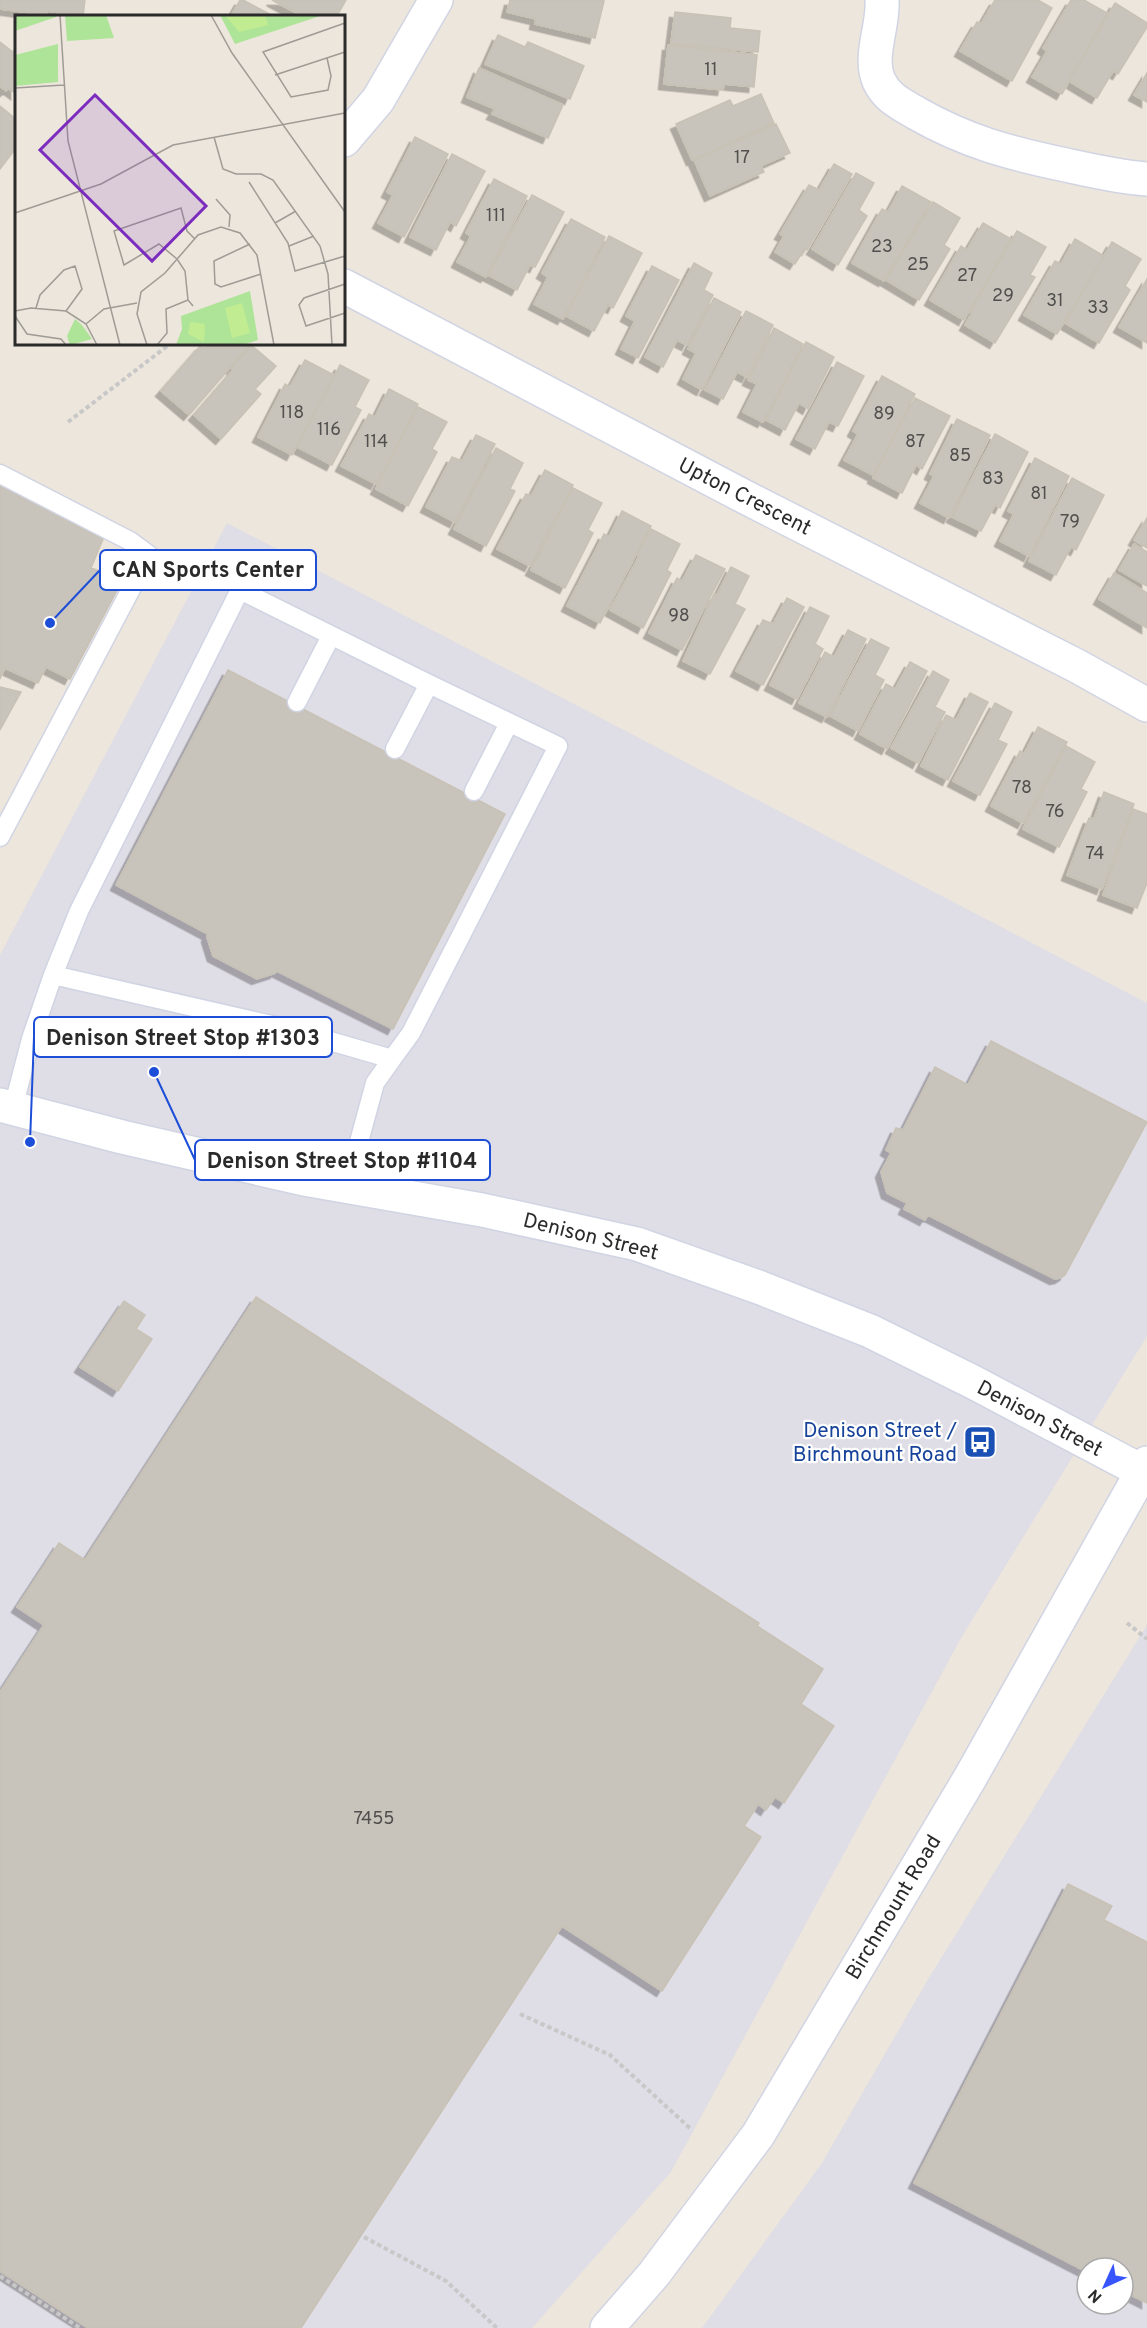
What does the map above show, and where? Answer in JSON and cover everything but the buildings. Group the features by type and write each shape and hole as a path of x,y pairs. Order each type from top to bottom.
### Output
{"main road":[{"path":"345,139 378,100 436,0"},
{"path":"882,0 883,13 875,55 878,79 888,96 950,132 1011,154 1121,177 1147,179"},
{"name":"Upton Crescent","path":"345,287 745,497 1077,666 1147,705"},
{"name":"Denison Street","path":"7,1106 122,1137 304,1179 482,1210 630,1242 749,1284 870,1331 1145,1469"},
{"name":"Birchmount Road","path":"607,2328 654,2274 758,2135 970,1778 1145,1469"}],"lane":[{"path":"0,474 130,541 149,555 0,837"},
{"path":"7,1106 53,975 79,911 240,590 558,746 411,1034 375,1083 347,1186"},
{"path":"297,702 331,636"},
{"path":"394,749 429,684"},
{"path":"474,792 508,723"},
{"path":"53,975 285,1028 392,1059"}],"path":[{"path":"68,422 169,345"},
{"path":"1127,1623 1147,1639"},
{"path":"520,2014 610,2055 692,2130"},
{"path":"364,2237 446,2281 497,2328"},
{"path":"0,2276 80,2328"}],"shaded area":[{"path":"227,523 1147,1003 1147,1336 961,1638 671,2172 532,2328 0,2328 0,955"},
{"path":"1147,1625 1147,2328 702,2328 822,2163 927,1981"}],"place":[{"name":"CAN Sports Center","path":"50,623"},
{"name":"Denison Street Stop #1104","path":"154,1072"},
{"name":"Denison Street Stop #1303","path":"30,1142"},
{"name":"Denison Street / Birchmount Road","path":"980,1442"}]}
